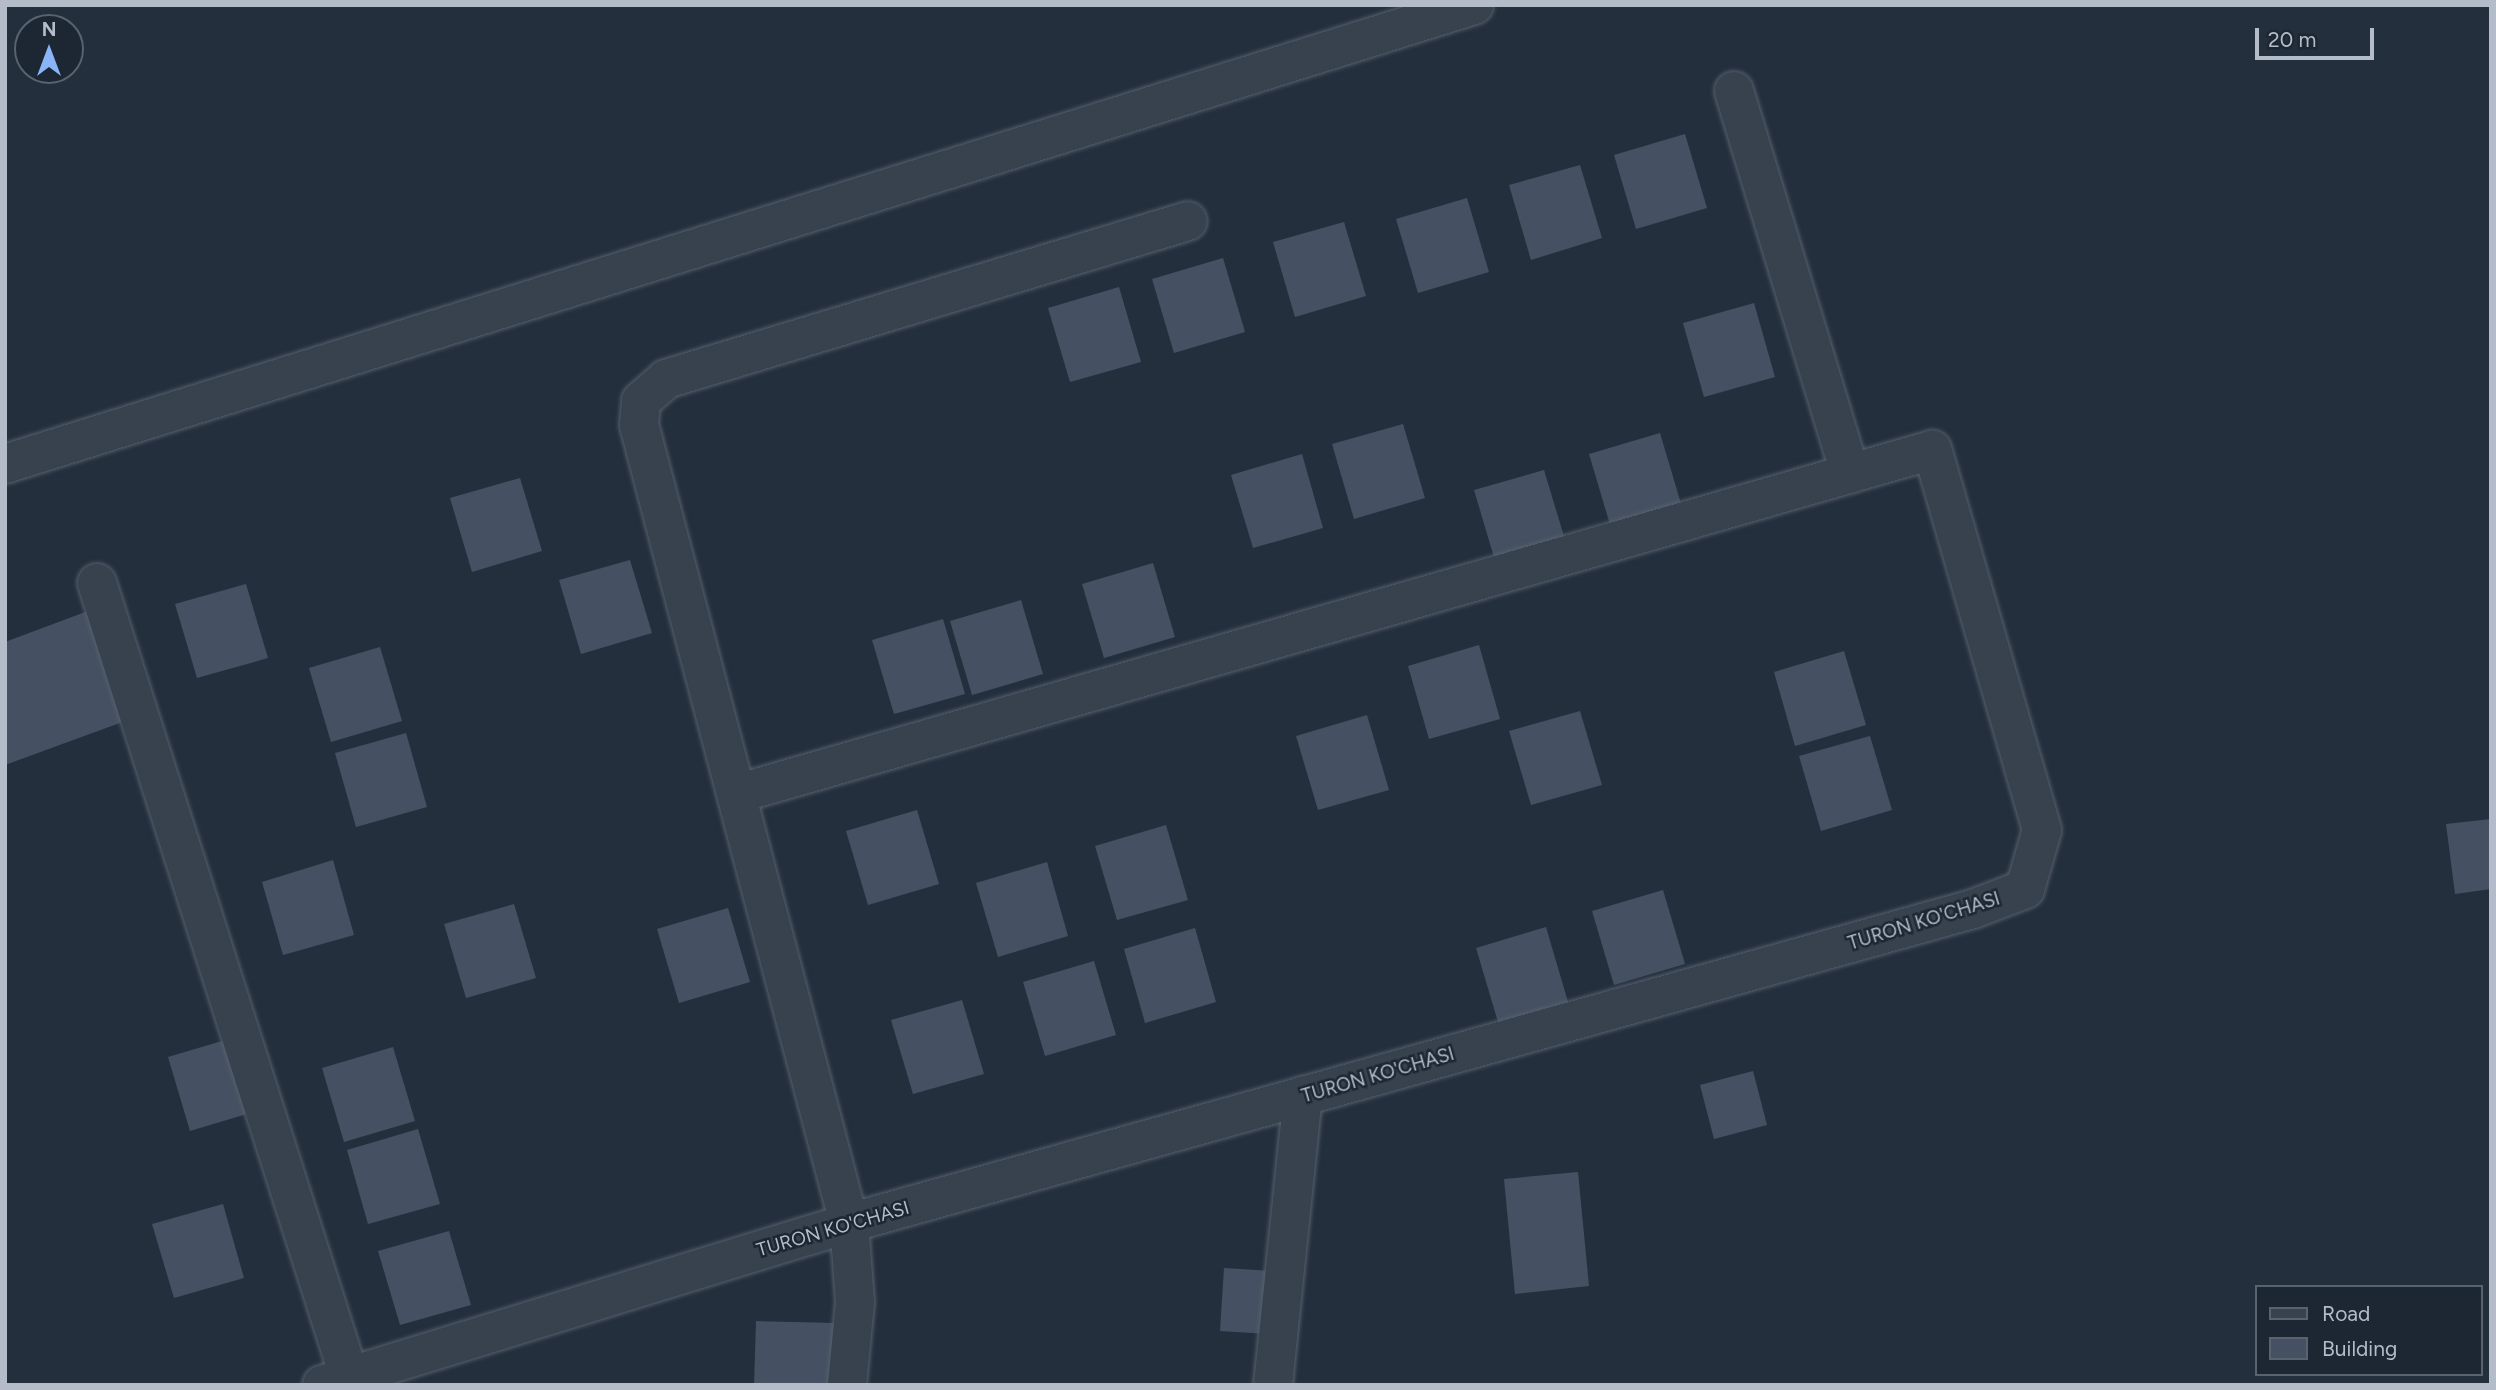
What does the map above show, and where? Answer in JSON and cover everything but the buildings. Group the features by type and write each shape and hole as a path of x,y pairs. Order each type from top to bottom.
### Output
{"street":[{"path":"5,464 1474,5"},
{"path":"1734,91 1850,474"},
{"path":"847,1385 855,1302 849,1223 639,425 641,401 666,379 1188,220"},
{"name":"TURON KO'CHASI","path":"340,1382 849,1223 1959,913 2025,889 2042,830 1932,450 736,794"},
{"path":"97,583 340,1382"},
{"path":"1273,1385 1303,1096"}]}
